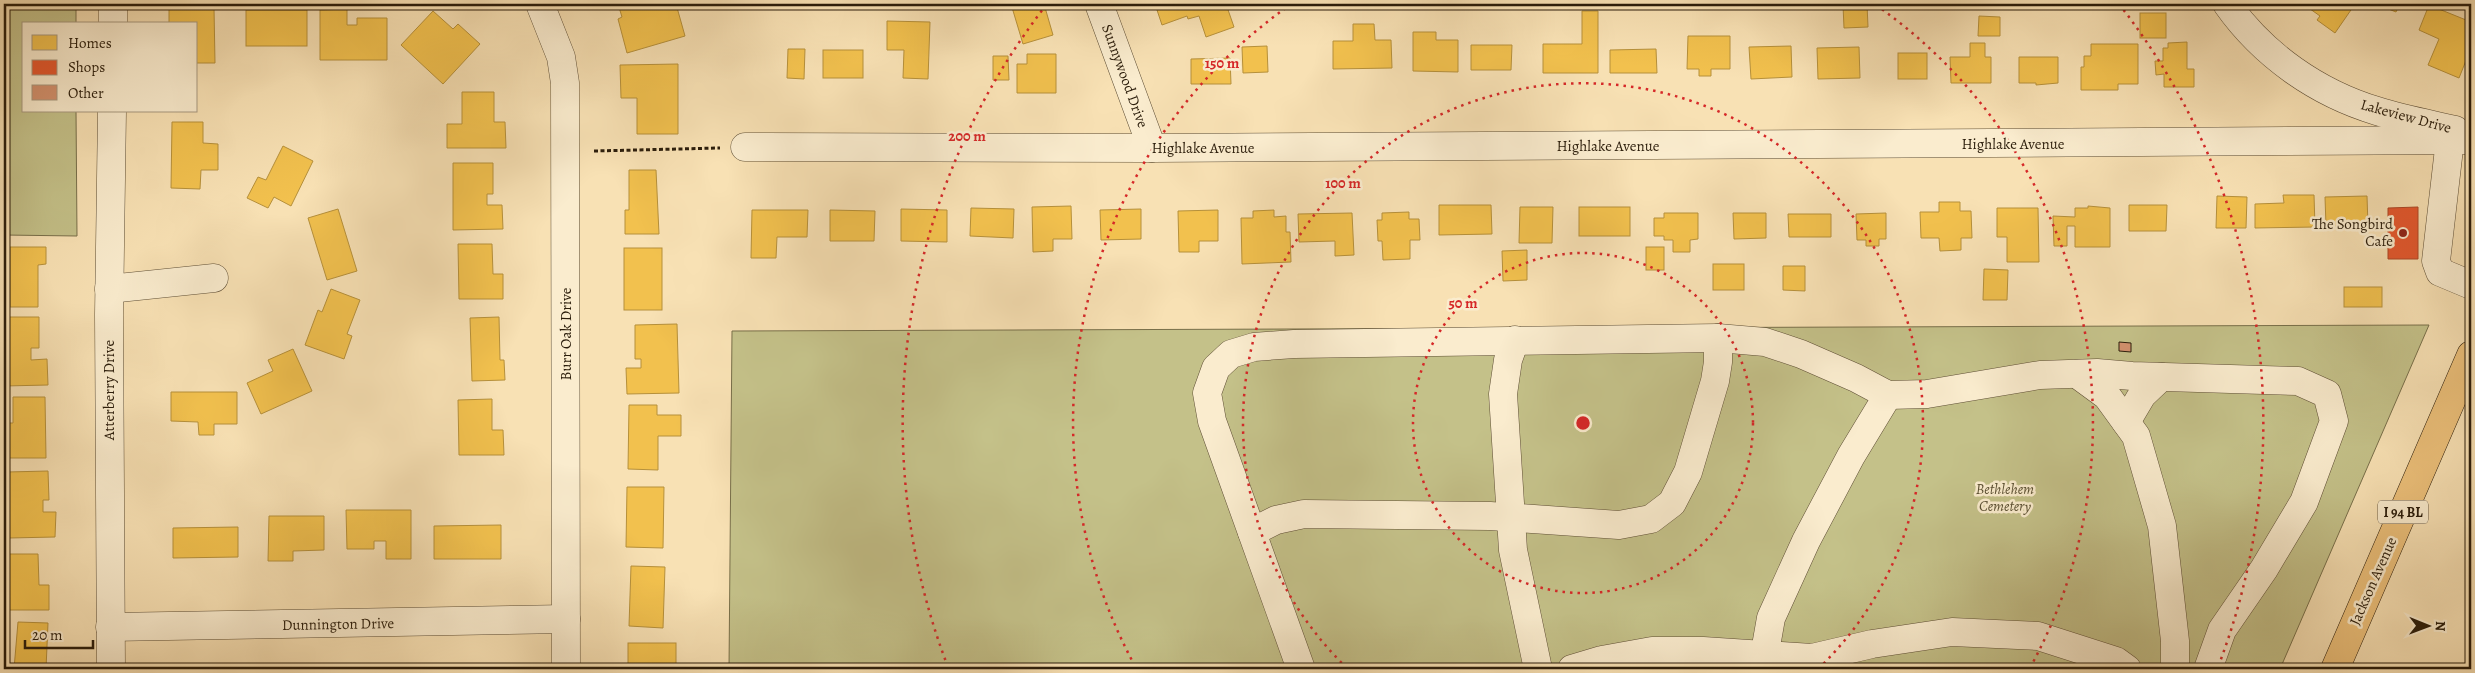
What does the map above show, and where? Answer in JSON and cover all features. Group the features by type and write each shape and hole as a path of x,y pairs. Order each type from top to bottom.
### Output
{"main road":[{"name":"Jackson Avenue","path":"2334,669 2471,355"}],"street":[{"path":"113,4 113,22"},
{"name":"Burr Oak Drive","path":"540,4 560,57 565,83 566,669"},
{"name":"Sunnywood Drive","path":"1099,4 1152,148"},
{"name":"Lakeview Drive","path":"2227,4 2244,28 2287,65 2322,90 2376,111 2464,138"},
{"name":"Atterberry Drive","path":"111,669 109,289 112,112"},
{"path":"2464,138 2436,261 2440,272 2471,285"},
{"name":"Highlake Avenue","path":"745,147 1152,148 2464,138"},
{"path":"109,289 214,278"},
{"path":"1252,532 1276,520 1304,514 1510,518 1619,525 1651,519 1672,503 1688,472 1715,381 1718,362 1718,338"},
{"path":"1301,669 1212,421 1207,394 1216,368 1231,354 1254,347 1294,344 1718,338 1765,342 1774,345 1856,378 1888,395 1927,394 2040,375 2077,374 2298,381 2328,394 2334,421 2304,502 2264,569 2222,630 2208,669"},
{"path":"1515,340 1508,360 1503,394 1512,550 1538,669"},
{"path":"2077,374 2107,396 2136,436 2162,526 2175,641 2175,669"},
{"path":"2126,422 2142,395 2161,377"},
{"path":"1763,663 1771,618 1806,541 1851,456 1888,395"},
{"name":"Dunnington Drive","path":"110,627 566,619"},
{"path":"1572,669 1602,660 1652,651 1703,651 1763,663 1812,658 1872,644 1952,632 2038,636 2116,661 2127,669"}],"path":[{"path":"594,151 745,147"}],"green space":[{"path":"4,4 76,4 76,22 22,22 22,112 76,112 77,236 4,235"},
{"name":"Bethlehem Cemetery","path":"2429,325 2280,669 729,669 732,331"}],"building: Homes":[{"path":"618,4 652,4 652,7 676,4 685,36 627,53 618,19 622,17"},
{"path":"1011,4 1044,4 1053,35 1023,44"},
{"path":"1155,4 1210,4 1212,9 1226,4 1234,27 1206,37 1199,16 1188,19 1187,16 1162,25"},
{"path":"1396,4 1425,4 1425,9 1395,8"},
{"path":"1867,4 1868,27 1844,28 1843,5"},
{"path":"2308,4 2351,4 2353,7 2335,33 2317,20 2320,16 2306,6"},
{"path":"2376,4 2400,4 2396,12"},
{"path":"2429,5 2471,22 2471,48 2459,78 2428,65 2439,39 2419,30"},
{"path":"169,8 214,8 215,63 198,63 198,22 169,22"},
{"path":"347,9 347,25 357,25 357,18 387,18 387,60 320,60 320,10"},
{"path":"246,10 307,10 307,46 246,46"},
{"path":"433,11 453,29 458,24 480,44 443,84 401,45"},
{"path":"1582,11 1598,11 1598,73 1543,73 1543,44 1582,44"},
{"path":"2140,13 2166,13 2166,38 2140,38"},
{"path":"1979,16 2000,17 2000,36 1978,36"},
{"path":"887,21 930,22 928,79 903,78 904,50 887,50"},
{"path":"1353,24 1374,24 1375,40 1391,40 1392,68 1333,69 1333,41 1353,41"},
{"path":"1413,32 1436,32 1436,40 1458,40 1458,72 1413,71"},
{"path":"1688,36 1730,36 1730,69 1711,69 1711,76 1699,76 1699,69 1687,69"},
{"path":"2187,42 2187,69 2194,69 2194,87 2164,87 2164,74 2156,75 2155,61 2163,61 2163,48 2168,48 2168,43"},
{"path":"1970,43 1985,43 1985,57 1991,57 1991,83 1951,83 1950,57 1970,57"},
{"path":"2091,44 2138,44 2138,84 2118,84 2118,90 2081,90 2081,67 2084,67 2084,56 2091,56"},
{"path":"1471,45 1512,45 1511,70 1471,70"},
{"path":"1267,46 1268,72 1243,73 1242,47"},
{"path":"1791,46 1792,77 1751,79 1749,47"},
{"path":"1859,47 1860,78 1818,79 1817,48"},
{"path":"788,49 805,49 804,79 787,78"},
{"path":"1656,49 1657,73 1610,73 1610,50"},
{"path":"823,50 863,50 863,78 823,78"},
{"path":"1898,53 1927,53 1927,79 1898,79"},
{"path":"1027,54 1056,54 1056,93 1017,93 1017,64 1027,64"},
{"path":"993,56 1008,56 1009,80 993,80"},
{"path":"2019,57 2058,57 2058,83 2036,85 2036,83 2019,83"},
{"path":"1230,58 1231,84 1191,84 1191,59"},
{"path":"678,64 678,134 637,134 637,98 621,98 620,65"},
{"path":"462,92 494,92 494,122 505,122 506,148 447,148 447,124 462,124"},
{"path":"172,122 203,122 203,143 218,144 218,170 201,170 200,189 171,188"},
{"path":"283,146 313,161 291,206 274,197 268,208 247,198 258,177 266,180"},
{"path":"453,163 493,163 493,194 487,194 487,205 502,205 503,229 453,230"},
{"path":"629,170 656,170 659,234 625,234 625,210 629,210"},
{"path":"2283,195 2314,195 2315,227 2255,228 2255,204 2284,203"},
{"path":"2217,196 2247,197 2246,228 2216,228"},
{"path":"2367,196 2368,226 2326,226 2325,197"},
{"path":"1939,202 1960,202 1960,211 1971,211 1972,238 1961,238 1961,250 1940,251 1939,238 1921,238 1920,212 1939,212"},
{"path":"1439,205 1491,205 1492,234 1439,235"},
{"path":"2129,205 2167,205 2166,231 2129,231"},
{"path":"1071,206 1072,239 1053,239 1053,251 1033,252 1032,207"},
{"path":"2088,206 2110,208 2110,247 2075,247 2075,226 2067,226 2067,246 2054,246 2053,216 2075,217 2075,208 2088,208"},
{"path":"1520,207 1553,207 1552,243 1519,243"},
{"path":"1579,207 1630,207 1630,236 1579,236"},
{"path":"971,208 1014,209 1013,238 970,236"},
{"path":"1997,208 2038,208 2039,262 2007,262 2007,237 1997,237"},
{"path":"338,209 357,271 327,280 308,218"},
{"path":"901,209 947,210 947,242 901,241"},
{"path":"1141,209 1141,239 1101,240 1100,210"},
{"path":"752,210 808,210 807,237 777,237 776,258 751,258"},
{"path":"830,210 875,211 874,241 830,241"},
{"path":"1218,210 1218,241 1199,241 1199,252 1179,252 1178,211"},
{"path":"1274,210 1274,217 1286,216 1286,232 1290,232 1291,262 1242,264 1241,218 1253,218 1253,211"},
{"path":"1409,212 1409,219 1419,219 1420,240 1410,240 1410,259 1383,260 1382,241 1378,241 1377,220 1382,220 1382,213"},
{"path":"1352,213 1354,255 1335,256 1335,241 1299,242 1298,214"},
{"path":"1664,213 1698,213 1698,239 1690,240 1690,252 1673,252 1673,240 1664,240 1664,236 1654,236 1654,218 1664,218"},
{"path":"1733,213 1766,213 1766,238 1734,239"},
{"path":"1886,213 1886,239 1879,239 1879,246 1866,246 1866,240 1857,240 1856,214"},
{"path":"1788,214 1831,214 1831,237 1789,237"},
{"path":"458,244 492,244 493,274 503,274 503,299 459,299"},
{"path":"10,247 46,247 46,264 38,265 38,307 10,307"},
{"path":"1646,247 1664,247 1664,270 1646,270"},
{"path":"624,248 662,248 662,310 624,310"},
{"path":"1527,250 1527,280 1503,281 1502,251"},
{"path":"1713,264 1744,264 1744,290 1713,290"},
{"path":"1783,266 1805,266 1805,291 1783,290"},
{"path":"1984,269 2008,270 2007,300 1983,300"},
{"path":"2344,287 2382,287 2382,307 2344,307"},
{"path":"331,289 360,300 347,334 352,336 344,359 305,345 318,310 322,312"},
{"path":"4,317 39,317 39,348 31,348 31,360 47,359 48,385 4,386"},
{"path":"499,317 500,360 504,360 505,380 472,381 470,318"},
{"path":"677,324 679,393 627,394 626,368 641,368 641,359 635,359 635,325"},
{"path":"293,349 312,391 261,414 247,383 273,371 268,360"},
{"path":"171,392 237,392 237,424 214,424 214,435 199,435 198,422 171,421"},
{"path":"13,397 45,397 46,458 9,458 9,441 4,441 4,423 13,423"},
{"path":"492,399 492,430 503,430 504,455 459,455 458,400"},
{"path":"629,405 657,405 657,415 681,415 681,436 658,436 658,470 628,469"},
{"path":"48,471 49,500 43,500 43,512 56,512 55,537 9,538 7,472"},
{"path":"627,487 664,487 663,548 626,547"},
{"path":"346,510 411,510 411,559 386,559 386,541 374,541 374,549 347,549"},
{"path":"269,516 324,516 324,550 293,551 293,561 268,561"},
{"path":"501,525 501,559 434,559 434,526"},
{"path":"238,527 238,557 173,558 173,528"},
{"path":"5,554 38,554 39,585 49,585 49,610 5,610"},
{"path":"631,566 665,567 663,628 629,626"},
{"path":"18,622 48,623 46,669 14,669"},
{"path":"628,643 676,643 676,669 628,669"}],"building: Shops":[{"name":"The Songbird Cafe","path":"2418,207 2418,259 2388,259 2388,208"}],"building: Other":[{"path":"2119,342 2131,343 2131,352 2119,351"}],"place":[{"name":"The Songbird Cafe","path":"2403,233"}]}
